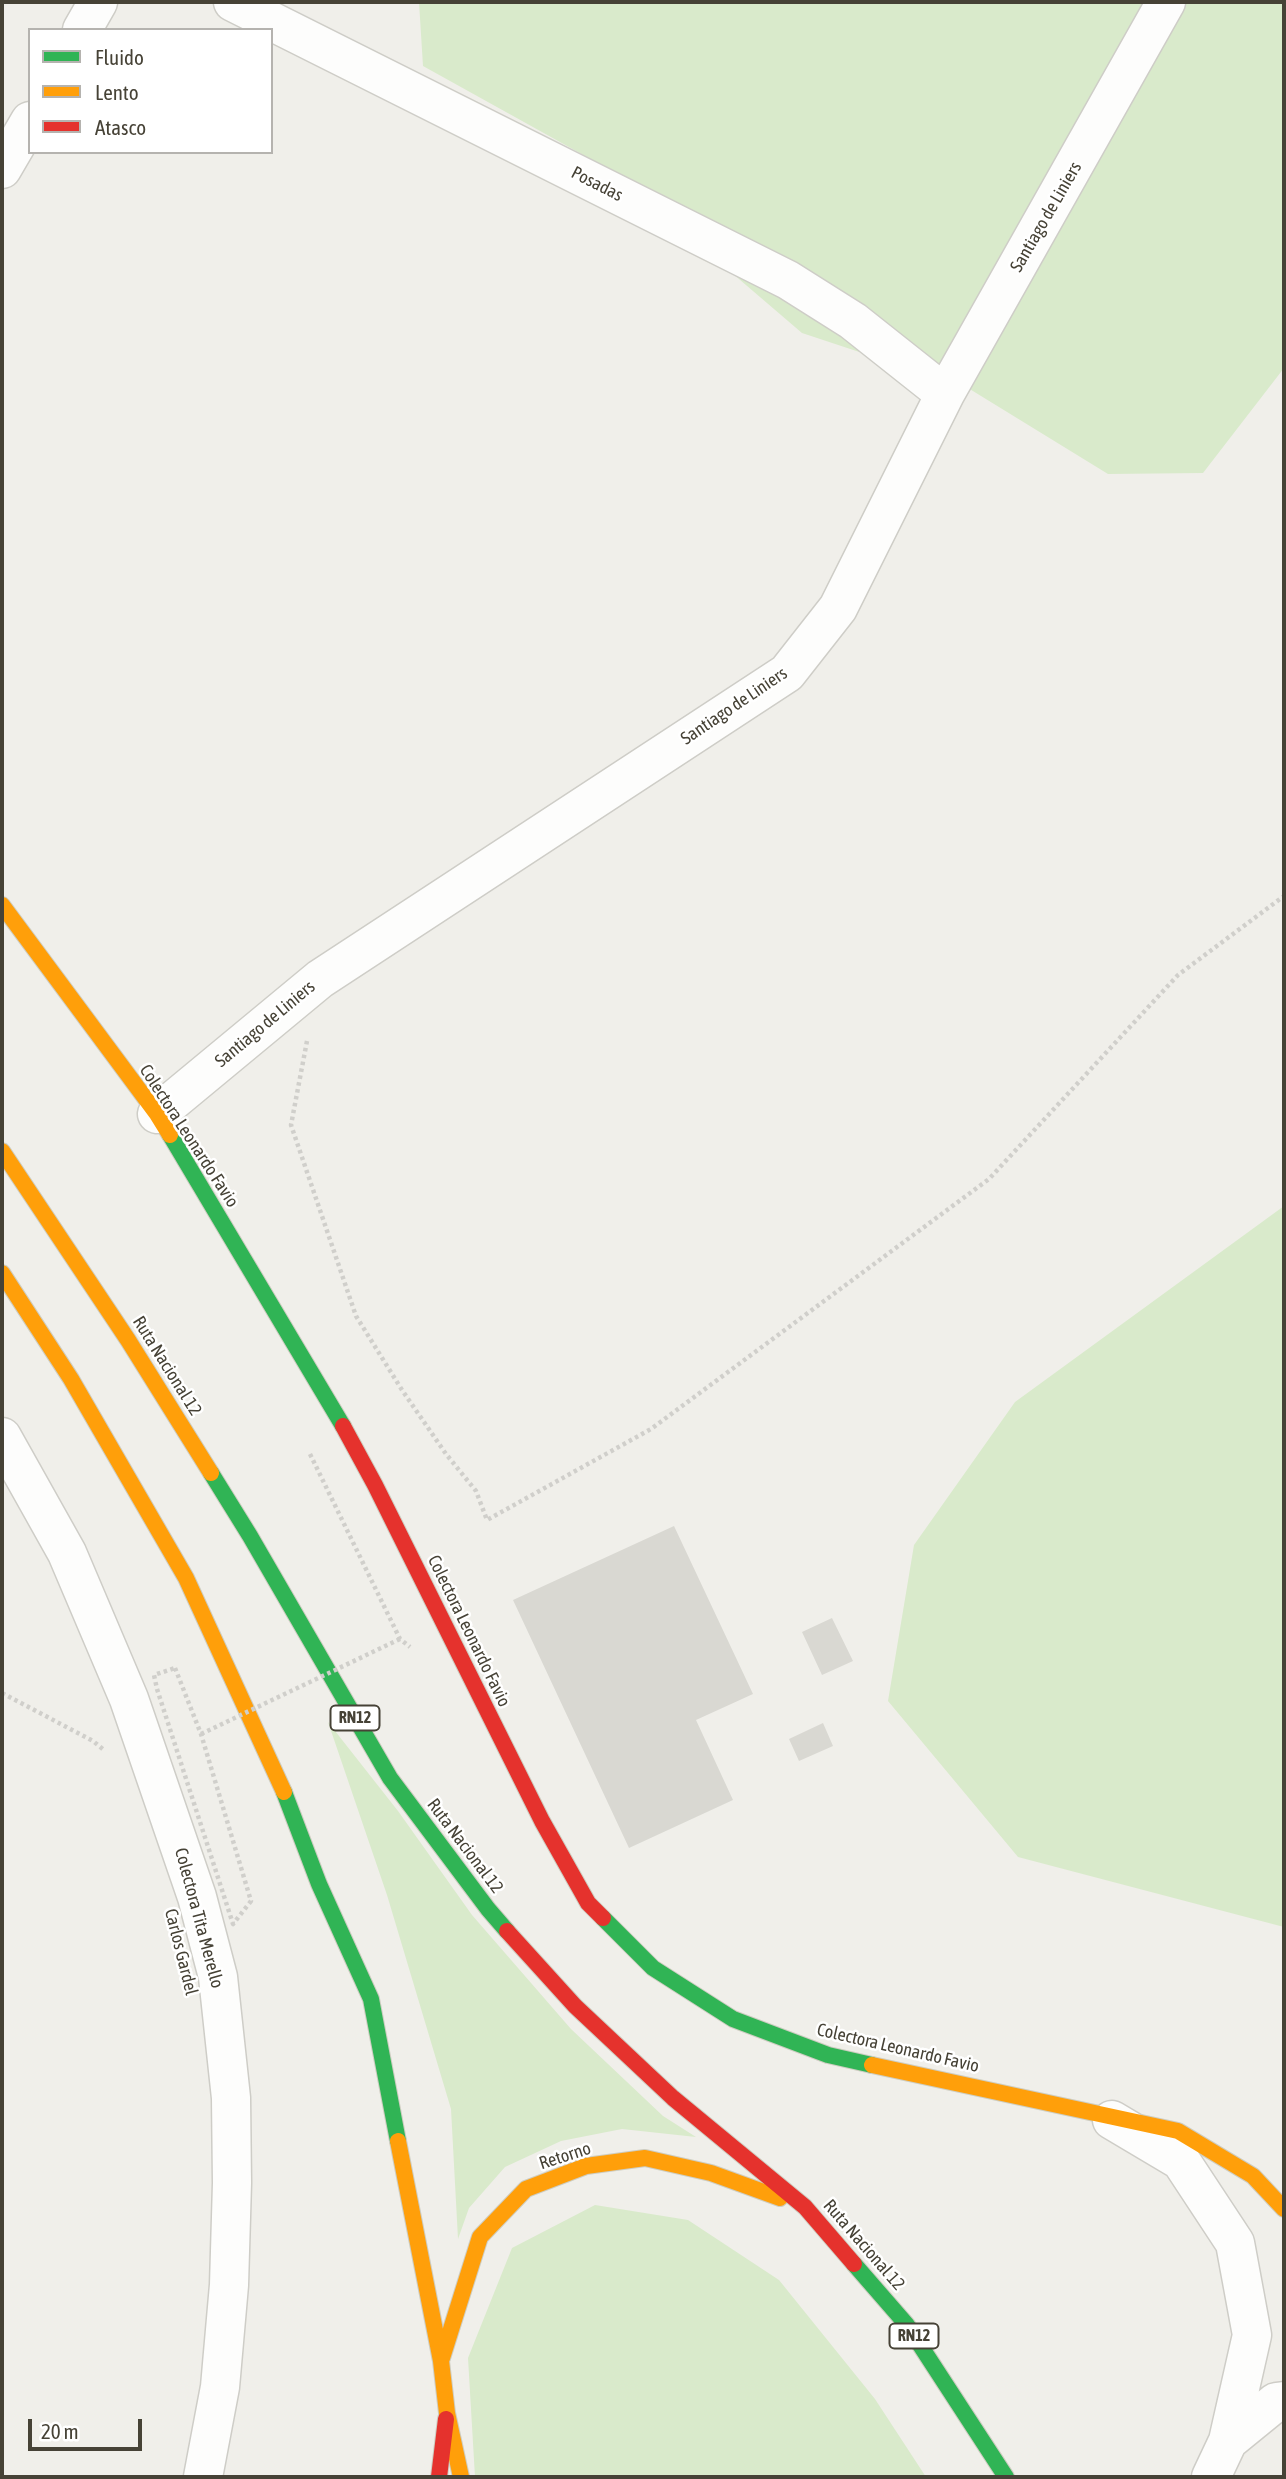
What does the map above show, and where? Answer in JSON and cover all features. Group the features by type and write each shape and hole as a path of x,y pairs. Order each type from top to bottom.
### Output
{"main road":[{"name":"Colectora Leonardo Favio","path":"2,905 157,1114 322,1388 375,1485 542,1821 588,1903 653,1968 733,2019 828,2055 1178,2131 1253,2176 1284,2209"},
{"name":"Ruta Nacional 12","path":"2,1151 128,1340 250,1535 390,1778 488,1909 575,2006 673,2098 805,2207 907,2325 1006,2477"},
{"name":"RN12","path":"2,1273 71,1379 186,1578 279,1778 319,1884 371,1999 461,2477"},
{"name":"Retorno","path":"441,2361 480,2237 526,2189 586,2166 645,2158 711,2173 805,2207"},
{"path":"439,2477 447,2413"}],"street":[{"path":"83,28 99,2"},
{"name":"Posadas","path":"233,2 789,280 853,321 945,394"},
{"name":"Santiago de Liniers","path":"157,1114 320,979 787,673 838,608 945,394 1166,2"},
{"path":"2,169 28,124"},
{"name":"Colectora Tita Merello","path":"2,1437 67,1553 129,1699 197,1897 218,1977 230,2098 232,2209 229,2285 220,2387 203,2477"},
{"path":"1100,2113 1181,2161 1236,2243 1252,2335 1228,2441 1211,2477"},
{"path":"1228,2441 1276,2402 1284,2401"}],"path":[{"path":"320,979 290,1125 356,1316 446,1454 476,1491 487,1520 651,1429 989,1179 1178,975 1284,896"},
{"path":"157,1689 154,1675 175,1668 201,1734 400,1639"},
{"path":"2,1693 93,1741 110,1756"}],"green space":[{"path":"419,2 1284,2 1284,368 1203,473 1108,474 968,388 802,333 614,172 423,66"},
{"path":"1284,1206 1284,1927 1018,1857 888,1701 914,1545 1015,1402"},
{"path":"328,1722 398,1811 472,1915 571,2029 663,2116 696,2137 622,2129 561,2141 505,2167 469,2208 458,2239 451,2109 387,1895"},
{"path":"595,2205 688,2220 779,2280 875,2399 926,2477 475,2477 468,2358 512,2248"}],"building":[{"path":"674,1526 753,1694 696,1720 733,1800 629,1848 513,1600"},
{"path":"832,1618 853,1661 822,1675 802,1632"},
{"path":"823,1723 833,1746 799,1761 789,1739"}],"traffic: fast":[{"path":"170,1135 343,1426"},
{"path":"211,1473 390,1778 507,1931"},
{"path":"284,1792 319,1884 371,1999 398,2141"},
{"path":"603,1918 653,1968 733,2019 828,2055 872,2065"},
{"path":"854,2264 907,2325 1006,2477"}],"traffic: slow":[{"path":"2,905 170,1135"},
{"path":"2,1151 128,1340 211,1473"},
{"path":"2,1273 71,1379 186,1578 284,1792"},
{"path":"872,2065 1178,2131 1253,2176 1284,2209"},
{"path":"398,2141 461,2477"},
{"path":"442,2358 480,2237 526,2189 586,2166 645,2158 711,2173 780,2198"}],"traffic: jam":[{"path":"343,1426 542,1821 588,1903 603,1918"},
{"path":"507,1931 575,2006 673,2098 805,2207 854,2264"},
{"path":"439,2477 446,2419"}]}
